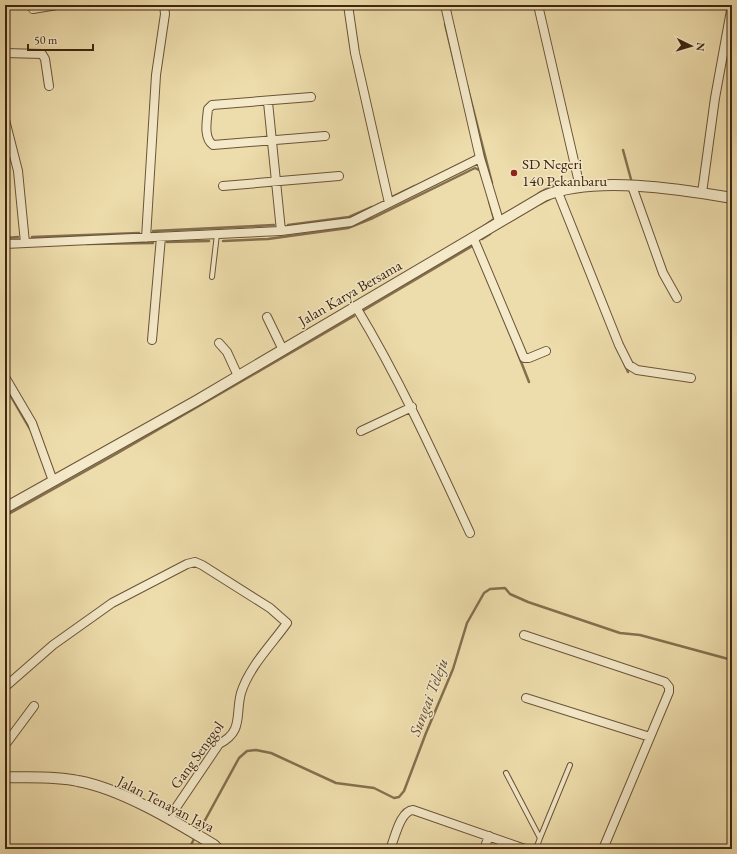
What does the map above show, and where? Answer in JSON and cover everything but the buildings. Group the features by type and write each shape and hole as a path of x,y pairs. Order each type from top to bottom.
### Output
{"street":[{"path":"33,9 57,5"},
{"path":"146,238 156,74 165,14 164,5"},
{"path":"348,5 355,54 389,202"},
{"path":"444,5 480,158 499,221"},
{"path":"538,5 580,187"},
{"path":"702,193 715,98 732,5"},
{"path":"5,53 42,54 45,59 49,86"},
{"path":"310,97 212,106 208,109 207,136 210,142 214,145 325,136"},
{"path":"268,102 281,231"},
{"path":"5,120 17,165 25,243"},
{"path":"5,244 281,231 351,222 480,158"},
{"path":"223,186 339,176"},
{"path":"632,186 663,273 677,298"},
{"name":"Jalan Karya Bersama","path":"5,508 283,350 499,221 557,190 580,187 632,186 702,193 732,198"},
{"path":"557,190 619,345 629,365 637,370 691,378"},
{"path":"152,340 161,237"},
{"path":"474,237 524,358 529,358 546,351"},
{"path":"356,307 392,368 412,407 470,534"},
{"path":"267,317 283,350"},
{"path":"219,343 227,352 238,376"},
{"path":"5,377 32,423 53,481"},
{"path":"361,432 412,407"},
{"name":"Gang Senggol","path":"5,687 53,645 112,603 187,564 195,562 270,608 288,623 254,668 242,693 238,720 230,738 219,744 171,820"},
{"path":"524,635 667,684 669,687 669,692 604,849"},
{"path":"526,698 650,738"},
{"path":"5,745 34,706"},
{"name":"Jalan Tenayan Jaya","path":"5,777 49,778 79,781 114,793 171,820 216,847"},
{"path":"390,849 403,816 410,810 417,810 489,836 513,847 525,849"},
{"path":"484,849 489,836"}],"lane":[{"path":"212,277 217,234"},
{"path":"536,849 570,764"},
{"path":"506,773 540,838"}],"waterway":[{"path":"710,5 724,8"},
{"path":"445,24 458,78"},
{"path":"467,85 492,183"},
{"path":"623,150 632,183"},
{"path":"223,241 268,239 348,228 373,218 475,168 481,171"},
{"path":"539,193 552,186 564,185"},
{"path":"390,198 415,186"},
{"path":"540,204 550,199"},
{"path":"484,226 494,219 489,201"},
{"path":"288,225 349,217 372,207"},
{"path":"153,231 274,225"},
{"path":"32,237 139,233"},
{"path":"482,239 490,234"},
{"path":"5,238 18,237"},
{"path":"167,242 209,241"},
{"path":"87,244 153,243"},
{"path":"364,310 474,245"},
{"path":"5,516 116,454 354,316"},
{"path":"516,349 529,382"},
{"path":"625,365 628,372"},
{"path":"5,386 30,429"},
{"name":"Sungai Teleju","path":"198,833 239,758 247,751 256,750 271,753 336,783 374,788 394,798 399,797 404,791 426,733 453,669 467,623 484,593 490,589 505,588 510,594 528,602 620,633 640,635 732,660"},
{"name":"Sungai Teleju","path":"189,849 195,837"}],"place":[{"name":"SD Negeri 140 Pekanbaru","path":"514,173"}]}
